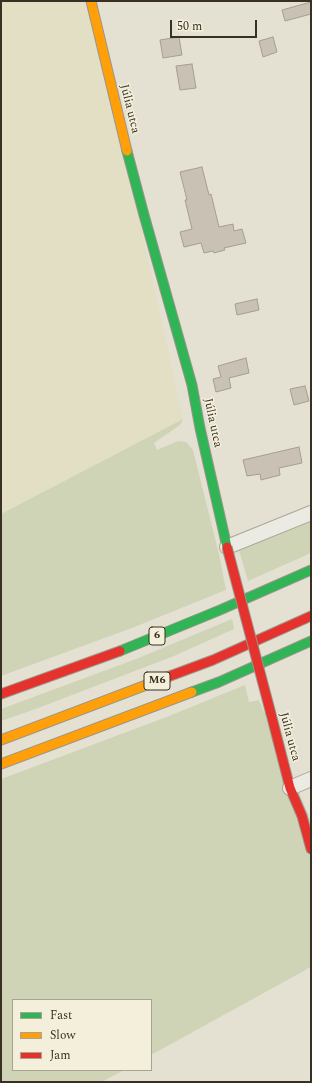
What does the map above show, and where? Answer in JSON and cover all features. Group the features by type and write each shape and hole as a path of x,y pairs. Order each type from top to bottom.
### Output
{"main road":[{"name":"Júlia utca","path":"91,1 122,131 192,385 200,428 227,547 290,788 302,816 311,849"},
{"name":"6","path":"1,694 108,656 220,610 311,570"},
{"name":"M6","path":"1,740 213,660 311,616"},
{"name":"M6","path":"1,764 219,682 311,641"}],"street":[{"path":"227,547 311,513"},
{"path":"290,788 311,779"}],"shaded area":[{"path":"1,1 91,1 183,419 1,514"}],"green space":[{"path":"183,419 180,425 154,443 157,450 178,441 186,442 193,450 219,554 226,590 132,628 1,676 1,514"},
{"path":"311,514 311,553 248,581 238,547"},
{"path":"232,619 234,629 174,656 1,721 1,709 136,659"},
{"path":"245,685 249,702 259,700 311,821 311,967 152,1054 152,999 12,999 12,1071 122,1071 102,1082 1,1082 1,779 169,716"}],"building":[{"path":"311,2 311,14 285,21 282,10"},
{"path":"179,37 182,55 163,58 160,40"},
{"path":"273,37 277,52 263,57 259,41"},
{"path":"192,64 196,88 180,90 176,66"},
{"path":"202,167 209,195 211,194 219,227 233,224 234,231 242,229 246,243 224,248 225,250 214,253 213,251 204,253 201,243 184,247 180,232 192,229 180,172"},
{"path":"257,299 259,310 237,315 235,304"},
{"path":"246,358 249,373 229,378 231,388 216,392 213,379 221,377 218,366"},
{"path":"305,386 309,401 294,405 290,389"},
{"path":"299,447 302,463 279,468 280,475 261,480 260,474 247,476 243,460"}],"traffic: fast":[{"path":"127,151 192,385 200,428 227,547"},
{"path":"120,651 220,610 311,570"},
{"path":"192,692 219,682 311,641"}],"traffic: slow":[{"path":"91,1 127,151"},
{"path":"1,740 170,676"},
{"path":"1,764 192,692"}],"traffic: jam":[{"path":"227,547 271,714"},
{"path":"170,676 213,660 311,616"},
{"path":"1,694 120,651"},
{"path":"271,714 290,788 302,816 311,849"}]}
